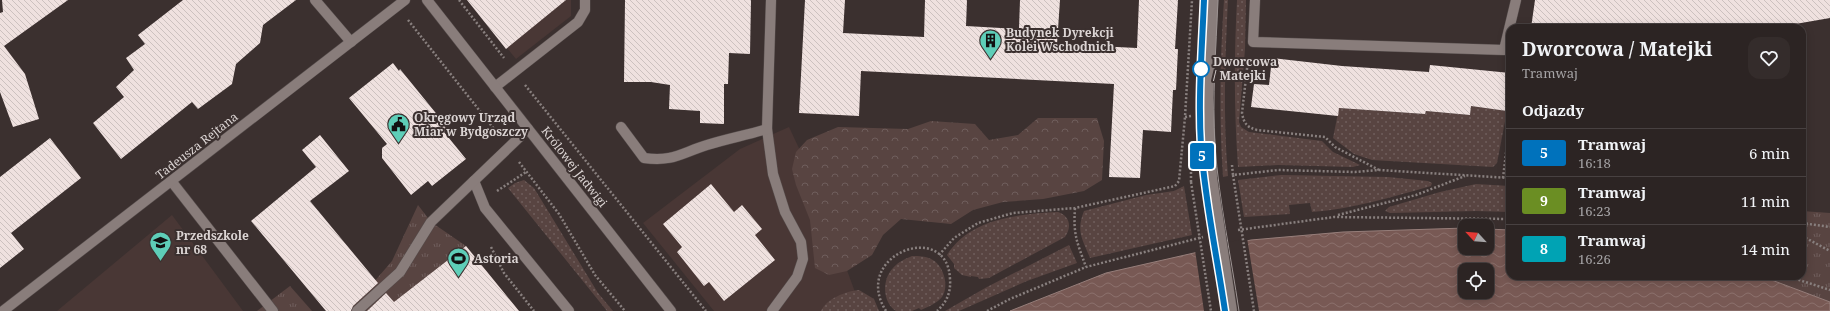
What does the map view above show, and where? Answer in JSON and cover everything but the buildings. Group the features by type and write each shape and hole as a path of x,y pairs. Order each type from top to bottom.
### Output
{"street":[{"path":"315,0 352,42"},
{"name":"Tadeusza Rejtana","path":"3,311 172,182 405,0"},
{"name":"Królowej Jadwigi","path":"427,0 671,311"},
{"path":"495,87 578,22 585,10 585,0"},
{"path":"771,0 767,129 773,174 785,212 801,242 803,259 797,277 772,311"},
{"path":"1212,0 1208,98 1212,178 1232,311"},
{"path":"1254,0 1253,42 1276,44 1504,50 1506,42"},
{"path":"1510,24 1516,0"},
{"path":"620,127 644,158 658,160 673,158 706,145 767,129"},
{"path":"356,311 400,272 431,222 528,129"},
{"path":"474,181 485,208 568,311"},
{"path":"172,182 273,311"}],"path":[{"path":"459,0 706,311"},
{"path":"1253,42 1249,55 1242,113 1248,128 1326,137 1335,147 1349,156 1379,170"},
{"path":"939,255 954,238 978,223 1013,212 1076,208 1175,186 1179,181 1186,117"},
{"path":"1233,175 1278,170 1355,172 1379,170 1503,178 1506,153"},
{"path":"1231,160 1254,311"},
{"path":"1236,231 1334,217 1416,195 1467,175"},
{"path":"1191,182 1211,311"},
{"path":"1076,208 1074,227 1076,240 1086,267"},
{"path":"1334,217 1506,219"},
{"path":"1806,224 1830,227"},
{"path":"987,311 1010,299 1086,267 1207,236"},
{"path":"1806,238 1830,251"},
{"path":"886,311 882,304 879,288 880,274 888,260 903,250 919,247 932,249 944,259 950,270 951,285 949,297 942,307 936,311"},
{"path":"1799,280 1830,290"}],"shaded area":[{"path":"467,0 571,0 571,16 516,59"},
{"path":"789,127 813,178 862,311 714,311 643,223 740,149"},
{"name":"Przedszkole nr 68","path":"172,215 243,311 57,311"}],"green space":[{"path":"1224,0 1228,0 1225,132 1228,176 1223,177 1220,88"},
{"path":"1237,0 1246,0 1245,49 1239,122 1241,127 1249,132 1322,141 1333,152 1360,165 1353,167 1278,165 1238,167 1235,84"},
{"path":"1471,106 1506,111 1497,163 1493,167 1372,160 1354,154 1333,138 1339,108 1425,114 1426,111 1470,115"},
{"path":"1038,118 1097,118 1104,141 1102,180 1084,191 1043,199 1003,202 973,210 951,224 901,219 883,235 872,255 847,271 829,275 815,268 810,220 796,185 792,169 796,152 807,140 838,127 908,129 931,121 975,124 989,140 1018,135"},
{"path":"1281,175 1388,177 1428,181 1432,183 1431,186 1372,202 1342,208 1312,212 1310,203 1289,205 1290,214 1244,217 1238,180"},
{"path":"524,180 534,188 598,293 613,311 607,311 508,188 515,183"},
{"path":"1476,184 1506,186 1506,212 1390,213 1385,211 1389,207 1440,192"},
{"path":"1184,186 1192,235 1090,258 1082,240 1080,229 1084,211 1146,195 1174,191"},
{"path":"418,205 431,222 466,246 519,311 337,311 373,283 392,261"},
{"path":"1806,211 1830,213 1830,302 1772,280 1806,280"},
{"path":"1058,212 1065,216 1069,222 1069,229 1065,237 989,278 979,279 978,277 962,275 954,268 954,264 947,255 957,243 969,233 996,220 1027,214"},
{"path":"1069,245 1077,263 1027,281 959,311 945,311 987,287"},
{"path":"912,256 929,258 939,266 942,270 945,281 944,292 938,301 921,310 919,308 912,311 896,311 888,302 885,284 889,273 895,266"},
{"path":"290,286 312,311 257,311"},
{"path":"859,290 874,299 879,311 821,311 827,303 837,296"}],"water":[{"path":"1458,228 1458,255 1494,255 1494,229 1506,230 1506,280 1772,280 1830,302 1830,311 1010,311 1106,273 1251,240 1343,232"}],"pier":[{"path":"1247,238 1259,311 1204,311 1195,250"}],"tram line":[{"path":"1204,0 1200,91 1201,146 1208,208 1226,311"},
{"name":"5","path":"1204,0 1200,89 1201,145 1225,311"},
{"path":"1218,0 1214,91 1215,146 1222,208 1239,311"}],"place":[{"name":"Budynek Dyrekcji Kolei Wschodnich","path":"990,60"},
{"name":"Dworcowa / Matejki","path":"1201,69"},
{"name":"Okręgowy Urząd Miar w Bydgoszczy","path":"399,144"},
{"name":"Przedszkole nr 68","path":"161,262"},
{"name":"Astoria","path":"458,278"}]}
